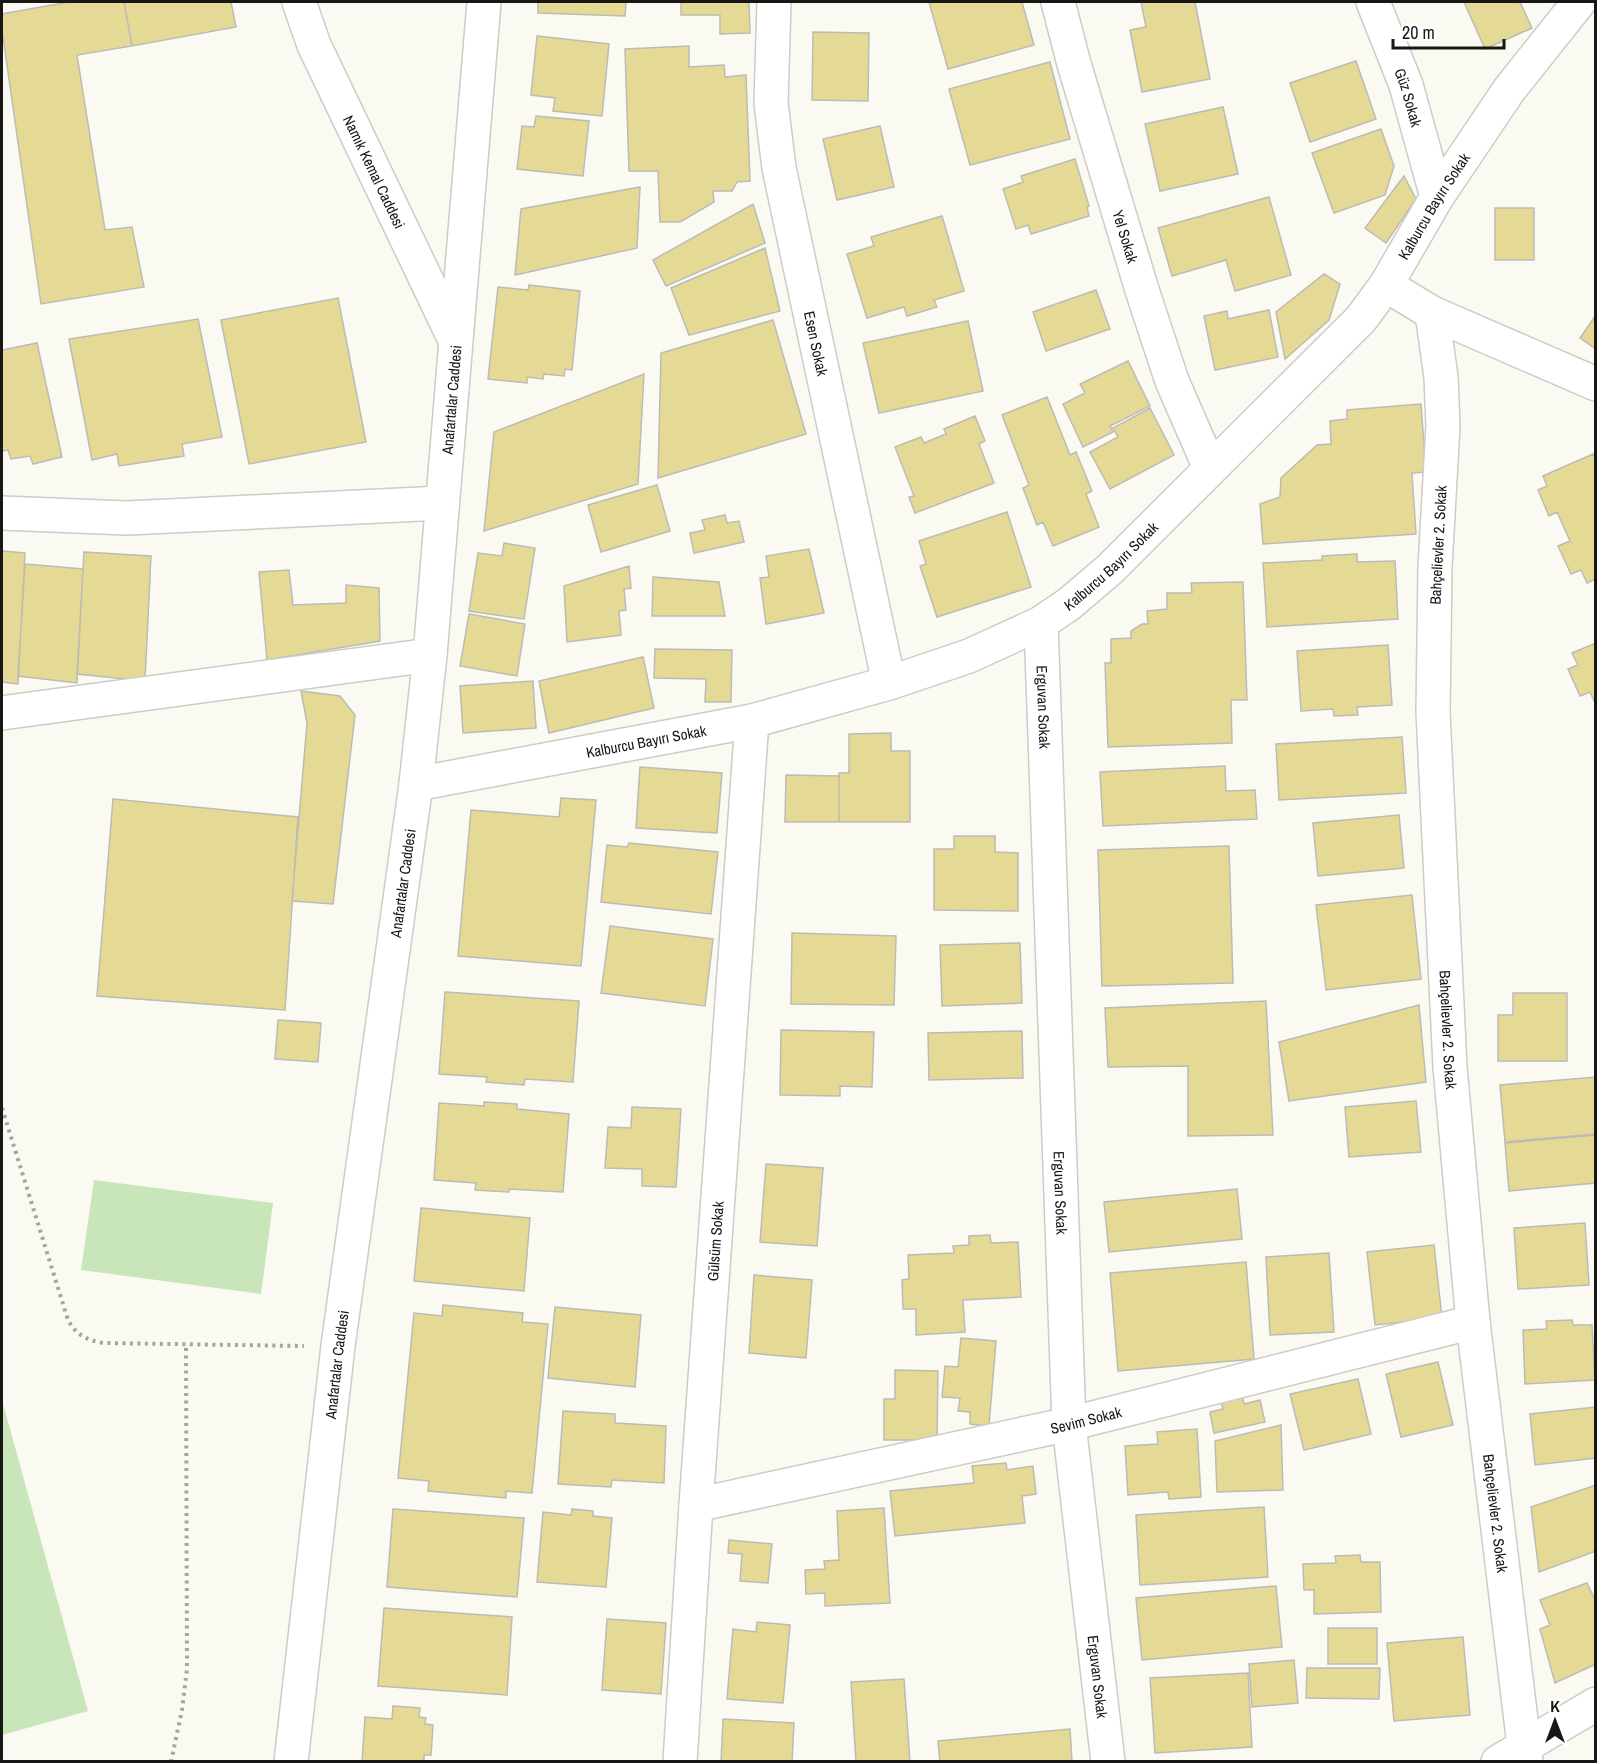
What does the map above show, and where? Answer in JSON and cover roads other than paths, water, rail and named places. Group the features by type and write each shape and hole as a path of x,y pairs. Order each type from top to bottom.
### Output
{"street":[{"name":"Namık Kemal Caddesi","path":"299,2 315,45 455,340"},
{"name":"Anafartalar Caddesi","path":"291,1761 338,1346 416,784 430,655 484,2"},
{"name":"Esen Sokak","path":"774,2 771,103 779,168 889,683"},
{"name":"Yel Sokak","path":"1058,2 1074,64 1142,290 1172,381 1210,468"},
{"name":"Güz Sokak","path":"1373,2 1406,85 1437,197"},
{"name":"Kalburcu Bayırı Sokak","path":"416,784 752,722 889,683 969,656 1041,623 1069,604 1110,569 1361,319 1386,285 1437,197 1509,90 1579,2"},
{"path":"1386,285 1432,313 1590,381 1596,413"},
{"name":"Bahçelievler 2. Sokak","path":"1432,313 1441,377 1443,426 1435,567 1433,723 1450,1067 1516,1756"},
{"path":"2,513 128,519 442,503"},
{"name":"Erguvan Sokak","path":"1041,623 1069,1424 1108,1761"},
{"path":"2,713 430,655"},
{"name":"Gülsüm Sokak","path":"680,1761 752,722"},
{"name":"Sevim Sokak","path":"696,1505 1069,1424 1473,1322"},
{"path":"1516,1756 1596,1704"}]}
